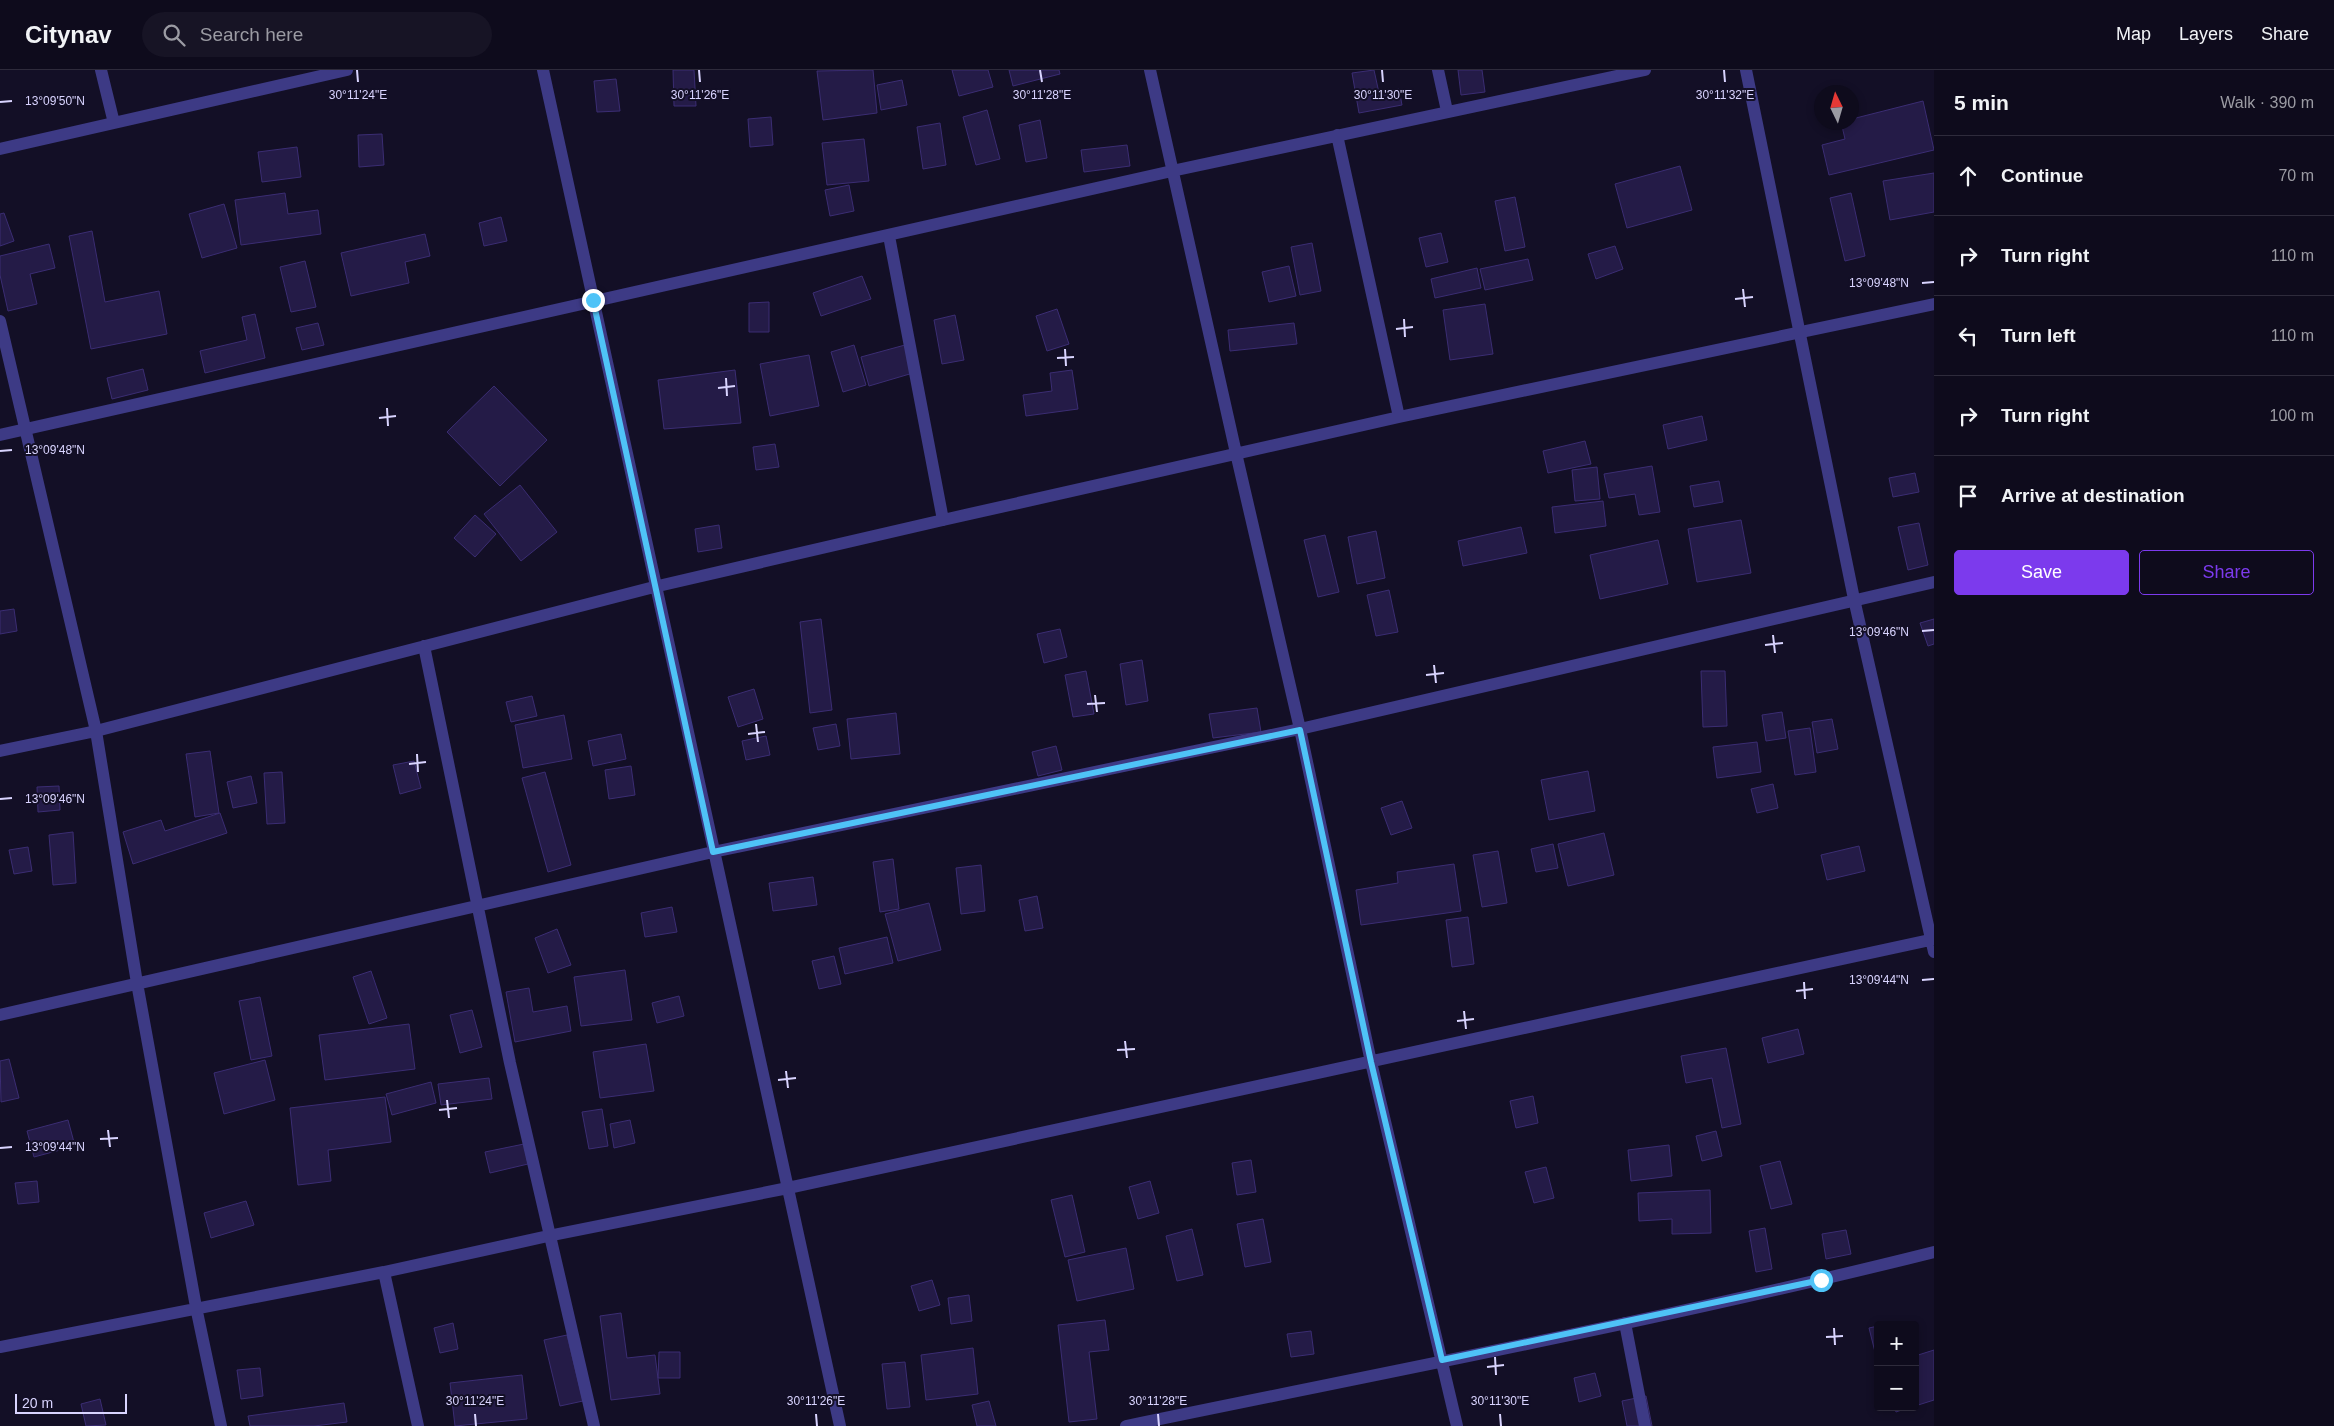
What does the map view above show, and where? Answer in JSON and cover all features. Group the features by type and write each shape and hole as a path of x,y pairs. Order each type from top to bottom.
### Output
{"street":[{"path":"102,70 114,123"},
{"path":"0,149 347,70"},
{"path":"543,70 654,587 840,1426"},
{"path":"1150,70 1300,730 1371,1062 1457,1426"},
{"path":"1438,70 1447,111"},
{"path":"0,435 1172,171 1645,70"},
{"path":"0,1347 384,1272 548,1236 788,1188 1933,943 1854,599 1746,70"},
{"path":"1337,135 1399,417"},
{"path":"889,236 943,520"},
{"path":"0,751 96,731 654,587 943,520 1399,417 1934,304"},
{"path":"0,321 96,731 137,983 196,1308 221,1426"},
{"path":"0,1015 478,904 713,852 1300,730 1854,599 1934,582"},
{"path":"424,646 510,1063 548,1236 594,1426"},
{"path":"1126,1426 1625,1323 1821,1280 1934,1252"},
{"path":"384,1272 418,1426"},
{"path":"1625,1323 1645,1426"}],"building":[{"path":"673,70 694,70 696,106 674,106"},
{"path":"873,70 877,113 823,120 817,71"},
{"path":"952,70 988,70 993,87 959,96"},
{"path":"1009,70 1059,70 1060,74 1013,86"},
{"path":"1374,70 1379,93 1399,89 1402,105 1359,113 1352,73"},
{"path":"1458,70 1482,70 1485,92 1461,95"},
{"path":"616,79 620,111 597,112 594,81"},
{"path":"902,80 907,105 881,110 877,85"},
{"path":"1923,101 1934,150 1829,175 1822,145 1845,139 1843,130 1859,130 1859,117"},
{"path":"987,110 1000,159 976,165 963,117"},
{"path":"771,117 773,145 750,147 748,119"},
{"path":"1040,120 1047,158 1026,162 1019,125"},
{"path":"940,123 946,165 923,169 917,127"},
{"path":"382,134 384,165 359,167 358,135"},
{"path":"864,139 869,181 827,185 822,143"},
{"path":"1127,145 1130,166 1084,172 1081,150"},
{"path":"297,147 301,177 262,182 258,152"},
{"path":"1680,166 1692,210 1627,228 1615,184"},
{"path":"1934,173 1934,212 1890,220 1883,181"},
{"path":"849,185 854,211 830,216 825,190"},
{"path":"285,193 288,214 318,210 321,234 241,245 235,200"},
{"path":"1851,193 1865,256 1845,261 1830,198"},
{"path":"1515,197 1525,247 1505,251 1495,201"},
{"path":"224,204 237,248 202,258 189,214"},
{"path":"4,213 14,241 0,246 0,214"},
{"path":"501,217 507,241 484,246 479,223"},
{"path":"92,231 105,302 159,291 167,334 91,349 69,236"},
{"path":"1441,233 1448,262 1426,267 1419,238"},
{"path":"425,234 430,256 405,262 409,283 351,296 341,253"},
{"path":"1312,243 1321,291 1300,295 1291,247"},
{"path":"49,244 55,268 30,274 37,304 8,311 0,275 0,256"},
{"path":"1615,246 1623,269 1596,279 1588,254"},
{"path":"1528,259 1533,280 1485,290 1480,269"},
{"path":"305,261 316,307 291,312 280,267"},
{"path":"1289,266 1296,296 1269,302 1262,272"},
{"path":"1477,268 1481,288 1435,298 1431,279"},
{"path":"862,276 871,299 821,316 813,293"},
{"path":"769,302 769,332 749,332 749,303"},
{"path":"1485,304 1493,354 1450,360 1443,310"},
{"path":"1057,309 1069,344 1047,351 1036,316"},
{"path":"255,314 265,358 205,373 200,351 247,340 242,317"},
{"path":"955,315 964,360 942,364 934,320"},
{"path":"318,323 324,345 302,350 296,328"},
{"path":"1294,323 1297,344 1230,351 1228,330"},
{"path":"854,345 866,385 843,392 831,352"},
{"path":"905,345 913,373 869,386 861,357"},
{"path":"809,355 819,406 770,416 760,364"},
{"path":"143,369 148,390 112,399 107,378"},
{"path":"735,370 741,423 664,429 658,380"},
{"path":"1072,370 1078,409 1026,416 1023,395 1052,391 1050,373"},
{"path":"494,386 547,440 500,486 447,432"},
{"path":"1702,416 1707,440 1668,449 1663,425"},
{"path":"1585,441 1591,464 1548,473 1543,451"},
{"path":"775,444 779,467 756,470 753,447"},
{"path":"1652,466 1660,512 1639,515 1635,494 1609,498 1604,474"},
{"path":"1597,467 1600,499 1575,501 1572,470"},
{"path":"1915,473 1919,492 1893,497 1889,478"},
{"path":"1719,481 1723,502 1694,507 1690,486"},
{"path":"520,485 557,532 521,561 484,514"},
{"path":"1603,501 1606,526 1555,533 1552,507"},
{"path":"475,515 496,534 475,557 454,538"},
{"path":"1741,520 1751,573 1697,582 1688,529"},
{"path":"1919,523 1928,565 1908,570 1898,527"},
{"path":"719,525 722,548 698,552 695,529"},
{"path":"1521,527 1527,553 1463,566 1458,541"},
{"path":"1376,531 1385,578 1357,584 1348,537"},
{"path":"1325,535 1339,592 1318,597 1304,540"},
{"path":"1658,540 1668,584 1600,599 1590,555"},
{"path":"1389,590 1398,632 1376,636 1367,595"},
{"path":"14,609 17,631 0,634 0,611"},
{"path":"821,619 832,710 810,713 800,622"},
{"path":"1934,619 1934,644 1928,646 1920,623"},
{"path":"1060,629 1067,657 1044,663 1037,634"},
{"path":"1142,660 1148,701 1126,705 1120,664"},
{"path":"1086,671 1094,714 1073,717 1065,675"},
{"path":"1701,671 1725,671 1727,726 1703,727"},
{"path":"754,689 763,719 738,727 728,697"},
{"path":"532,696 537,716 511,722 506,702"},
{"path":"1257,708 1261,732 1213,738 1209,714"},
{"path":"1782,712 1786,738 1766,741 1762,715"},
{"path":"896,713 900,754 851,759 847,719"},
{"path":"564,715 572,759 523,768 515,725"},
{"path":"1832,719 1838,749 1817,753 1812,722"},
{"path":"836,724 840,746 818,750 813,728"},
{"path":"1810,728 1816,772 1795,775 1788,731"},
{"path":"621,734 626,759 593,766 588,741"},
{"path":"766,736 770,755 746,760 742,741"},
{"path":"1757,742 1761,772 1717,778 1713,747"},
{"path":"1056,746 1062,770 1038,776 1032,752"},
{"path":"210,751 219,813 195,817 186,754"},
{"path":"414,761 421,788 400,794 393,765"},
{"path":"631,766 635,795 609,799 605,770"},
{"path":"1588,771 1595,811 1549,820 1541,780"},
{"path":"282,772 285,823 267,824 264,773"},
{"path":"545,772 571,865 548,872 522,778"},
{"path":"251,776 257,803 233,808 227,782"},
{"path":"1773,784 1778,808 1757,813 1751,789"},
{"path":"59,786 60,810 38,812 37,787"},
{"path":"1402,801 1412,828 1391,835 1381,808"},
{"path":"220,813 227,833 133,864 123,832 161,820 165,831"},
{"path":"73,832 76,883 53,885 49,835"},
{"path":"1604,833 1614,875 1568,886 1558,844"},
{"path":"1553,844 1558,868 1536,872 1531,849"},
{"path":"1859,846 1865,871 1827,880 1821,855"},
{"path":"28,847 32,871 14,874 9,850"},
{"path":"1498,851 1507,903 1482,907 1473,855"},
{"path":"893,859 899,909 880,912 873,862"},
{"path":"1454,864 1461,911 1361,925 1356,890 1398,883 1397,872"},
{"path":"981,865 985,911 961,914 956,868"},
{"path":"813,877 817,905 773,911 769,883"},
{"path":"1037,896 1043,928 1025,931 1019,900"},
{"path":"929,903 941,950 898,961 885,914"},
{"path":"672,907 677,932 645,937 641,913"},
{"path":"1468,917 1474,964 1452,967 1446,920"},
{"path":"557,929 571,965 548,973 535,938"},
{"path":"887,937 893,963 845,974 839,948"},
{"path":"834,956 841,984 819,989 812,961"},
{"path":"625,970 632,1020 581,1026 574,977"},
{"path":"371,971 387,1018 369,1024 353,977"},
{"path":"529,988 533,1012 567,1006 571,1031 515,1042 506,992"},
{"path":"679,996 684,1016 657,1023 652,1003"},
{"path":"260,997 272,1056 251,1060 239,1001"},
{"path":"472,1010 482,1047 460,1053 450,1015"},
{"path":"409,1024 415,1069 325,1080 319,1035"},
{"path":"1798,1029 1804,1054 1768,1063 1762,1038"},
{"path":"646,1044 654,1091 600,1098 593,1052"},
{"path":"1726,1048 1741,1124 1722,1128 1712,1078 1686,1083 1681,1056"},
{"path":"9,1059 19,1098 1,1102 0,1061"},
{"path":"265,1060 275,1100 224,1114 214,1073"},
{"path":"489,1078 492,1099 441,1105 438,1084"},
{"path":"431,1082 436,1103 392,1115 386,1094"},
{"path":"1533,1096 1538,1123 1516,1128 1510,1101"},
{"path":"385,1097 391,1142 328,1150 331,1181 298,1185 290,1108"},
{"path":"602,1109 608,1146 589,1149 582,1112"},
{"path":"68,1120 75,1146 34,1157 27,1131"},
{"path":"630,1120 635,1143 614,1148 610,1124"},
{"path":"1716,1131 1722,1156 1702,1161 1696,1136"},
{"path":"524,1144 528,1164 490,1173 485,1152"},
{"path":"1669,1145 1672,1176 1631,1181 1628,1150"},
{"path":"1251,1160 1256,1192 1237,1195 1232,1163"},
{"path":"1780,1161 1792,1204 1771,1209 1760,1166"},
{"path":"1546,1167 1554,1198 1534,1203 1525,1172"},
{"path":"37,1181 39,1202 18,1204 15,1183"},
{"path":"1150,1181 1159,1213 1138,1219 1129,1187"},
{"path":"1710,1190 1711,1233 1672,1234 1672,1219 1639,1221 1638,1193"},
{"path":"1072,1195 1085,1252 1065,1257 1051,1200"},
{"path":"246,1201 254,1225 211,1238 204,1213"},
{"path":"1263,1219 1271,1262 1245,1267 1237,1224"},
{"path":"1765,1228 1772,1269 1756,1272 1749,1231"},
{"path":"1192,1229 1203,1275 1177,1281 1166,1236"},
{"path":"1846,1230 1851,1254 1826,1259 1822,1234"},
{"path":"1126,1248 1134,1289 1077,1301 1068,1260"},
{"path":"932,1280 940,1305 919,1311 911,1286"},
{"path":"969,1295 972,1321 951,1324 948,1298"},
{"path":"621,1313 627,1358 655,1355 660,1394 611,1400 600,1316"},
{"path":"1105,1320 1109,1350 1089,1352 1097,1419 1069,1422 1058,1325"},
{"path":"453,1323 458,1349 440,1353 434,1328"},
{"path":"1874,1327 1874,1348 1869,1328"},
{"path":"1311,1331 1314,1354 1291,1357 1287,1334"},
{"path":"567,1335 583,1401 560,1406 544,1340"},
{"path":"973,1348 978,1394 926,1400 921,1355"},
{"path":"1934,1350 1934,1400 1919,1405 1919,1366 1919,1355"},
{"path":"659,1352 680,1352 680,1378 658,1378"},
{"path":"905,1362 910,1407 887,1409 882,1364"},
{"path":"260,1368 263,1396 241,1399 237,1370"},
{"path":"1595,1373 1601,1396 1579,1402 1574,1378"},
{"path":"522,1375 527,1419 455,1426 450,1383"},
{"path":"1646,1396 1652,1426 1627,1426 1622,1401"},
{"path":"100,1399 106,1425 86,1426 81,1404"},
{"path":"989,1401 996,1426 977,1426 972,1405"},
{"path":"344,1403 347,1422 314,1426 250,1426 248,1416"}],"route":[{"path":"593,300 713,852 1300,730 1371,1062 1442,1360 1625,1323 1821,1280"}]}
